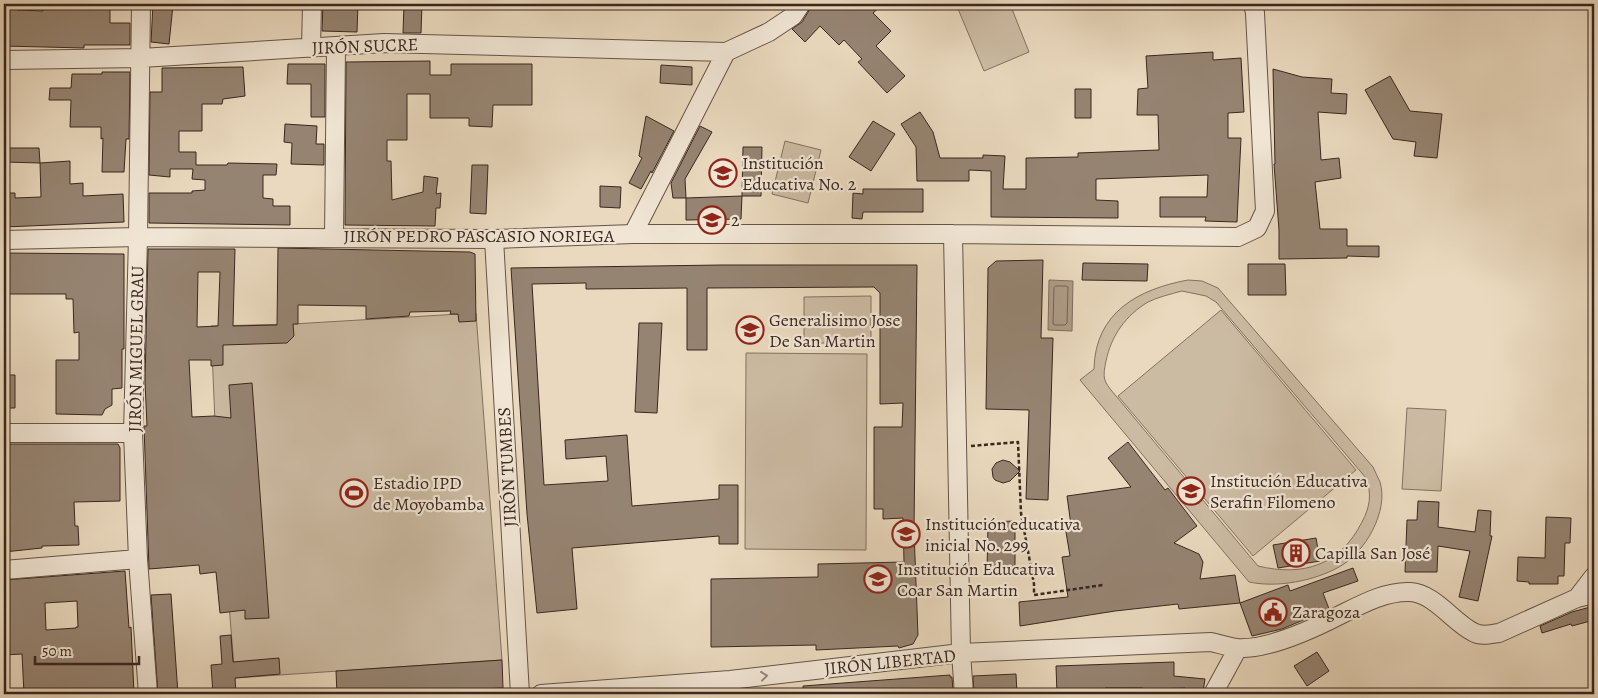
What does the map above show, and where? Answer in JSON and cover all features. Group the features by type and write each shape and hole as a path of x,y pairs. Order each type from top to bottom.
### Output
{"street":[{"name":"JIRÓN MIGUEL GRAU","path":"141,4 133,433 138,559 148,694"},
{"path":"311,48 312,4"},
{"path":"633,234 726,52 769,32 793,16 801,4"},
{"name":"JIRÓN PEDRO PASCASIO NORIEGA","path":"4,240 138,237 494,239 633,234 953,234 1238,237 1257,228 1265,211 1255,13 1252,4"},
{"name":"JIRÓN SUCRE","path":"4,60 141,58 384,43 726,52"},
{"path":"334,237 336,47"},
{"path":"953,234 961,654 964,694"},
{"name":"JIRÓN TUMBES","path":"494,239 520,694"},
{"path":"4,433 133,433"},
{"path":"4,570 138,559"},
{"path":"1577,598 1594,576"},
{"path":"1213,694 1238,648 1268,644 1322,624 1376,598 1396,593 1411,592 1435,603 1474,633 1486,635 1499,632 1577,598 1594,594"},
{"name":"JIRÓN LIBERTAD","path":"542,694 730,687 961,654 1211,642 1238,648"}],"path":[{"path":"958,447 1018,442 1020,513 1034,584 1034,595 1103,585"}],"shaded area":[{"path":"956,4 1010,4 1029,52 984,71"},
{"path":"785,141 821,150 808,203 772,194"},
{"path":"1188,280 1202,281 1218,288 1373,467 1380,482 1382,493 1378,518 1366,542 1349,561 1329,572 1295,582 1260,584 1249,582 1080,380 1094,369 1096,349 1102,332 1111,318 1123,306 1137,297 1170,284","holes":["1182,291 1206,296 1216,302 1366,478 1369,500 1362,522 1343,549 1332,558 1319,564 1291,570 1258,566 1105,381 1105,368 1112,343 1126,320 1140,307 1152,300"]},
{"path":"871,296 871,343 804,343 804,297"},
{"path":"1221,310 1356,470 1253,556 1118,396"},
{"name":"Estadio IPD de Moyobamba","path":"476,313 502,660 235,678 216,447 211,326 293,324"},
{"path":"746,353 867,354 866,550 745,549"},
{"path":"1407,408 1446,410 1441,491 1402,489"}],"water":[{"path":"1049,280 1073,281 1072,331 1048,330"}],"building":[{"path":"43,4 76,4 76,8 110,8 110,23 130,23 130,45 84,45 84,48 4,46 4,5 17,5 17,10 43,11"},
{"path":"153,4 173,5 169,44 151,42"},
{"path":"323,4 358,4 357,32 322,31"},
{"path":"404,4 422,4 421,33 403,33"},
{"path":"813,4 883,4 873,13 891,31 876,46 905,76 887,93 858,62 862,59 844,40 839,45 820,26 805,42 792,29 802,22"},
{"path":"1213,52 1213,60 1241,58 1244,112 1228,113 1228,138 1241,138 1237,222 1205,221 1206,217 1160,217 1160,197 1207,197 1208,175 1096,179 1096,200 1118,201 1118,218 991,217 991,171 969,170 969,181 917,181 916,147 901,124 920,112 933,132 940,158 983,158 983,155 1005,156 1003,189 1026,189 1026,158 1078,157 1078,153 1159,150 1158,115 1137,115 1138,89 1148,88 1146,56"},
{"path":"430,61 430,75 451,75 451,64 532,64 532,105 493,105 492,127 469,126 469,118 430,118 430,94 407,94 407,140 387,140 387,161 391,161 392,200 423,192 424,176 438,178 436,194 441,193 440,208 436,208 435,226 345,225 346,62"},
{"path":"288,64 325,64 325,117 311,117 311,84 287,84"},
{"path":"661,65 692,67 692,85 660,83"},
{"path":"243,67 245,96 223,99 222,104 202,104 202,131 179,131 179,152 196,152 196,165 227,165 228,163 277,164 276,175 263,175 263,198 273,199 273,206 290,206 290,225 149,223 149,193 192,193 192,191 205,190 205,180 192,179 193,169 170,169 170,177 149,175 150,92 162,92 162,68"},
{"path":"1273,69 1302,77 1332,79 1331,93 1347,94 1346,114 1318,112 1321,160 1339,158 1341,178 1315,182 1320,229 1347,229 1347,246 1379,246 1379,257 1347,256 1347,258 1279,259 1279,230 1274,164"},
{"path":"102,72 130,72 129,139 126,139 124,172 102,172 103,138 101,139 101,127 70,127 71,100 49,100 50,88 71,88 72,74 102,74"},
{"path":"1390,76 1410,111 1442,114 1437,158 1414,156 1416,142 1393,139 1365,90"},
{"path":"1075,89 1091,89 1091,118 1075,118"},
{"path":"646,116 674,131 652,173 651,171 641,189 629,183 642,158 639,156"},
{"path":"873,121 895,134 871,171 849,157"},
{"path":"285,124 317,126 316,144 324,144 324,165 291,164 292,143 284,142"},
{"path":"700,126 712,132 685,179 686,198 673,198 671,183"},
{"path":"743,147 762,147 761,196 742,196"},
{"path":"4,148 39,148 40,163 4,162"},
{"path":"70,161 70,184 83,183 83,196 123,194 124,222 4,227 4,193 15,193 15,198 41,197 40,163"},
{"path":"472,165 488,165 486,214 470,213"},
{"path":"600,186 621,187 620,208 600,207"},
{"path":"863,189 923,189 923,212 863,212 862,219 852,218 853,193 863,194"},
{"path":"742,196 741,219 686,220 686,198"},
{"path":"278,248 470,252 475,254 476,321 459,322 458,314 450,314 451,311 410,312 409,316 366,319 366,306 298,305 298,324 293,324 294,336 287,343 223,345 223,365 211,366 211,360 189,360 192,417 214,416 231,418 229,385 252,383 269,618 245,619 245,610 220,613 216,572 200,574 199,565 149,569 144,426 147,426 145,382 148,249 235,249 233,326 277,325","holes":["198,272 220,272 218,326 197,327"]},
{"path":"4,253 124,254 122,388 112,389 112,405 105,409 102,415 56,414 56,360 79,360 79,332 74,333 73,299 66,299 66,294 9,294 9,289 4,289"},
{"path":"1043,260 1041,338 1053,338 1048,500 1026,499 1029,410 986,409 988,268 996,261"},
{"path":"1083,263 1148,264 1147,281 1082,280"},
{"path":"1248,264 1285,264 1286,295 1248,295"},
{"path":"917,265 914,531 918,635 913,644 899,648 898,646 816,650 816,645 711,647 711,579 818,577 818,564 904,562 903,518 883,519 883,509 874,509 874,427 902,427 903,403 880,404 880,293 874,287 707,288 707,350 687,350 687,288 586,289 586,283 532,284 544,485 608,481 606,456 566,459 565,440 627,435 632,506 719,499 719,485 738,485 738,544 719,544 719,536 572,548 577,609 537,613 527,514 511,268"},
{"path":"639,323 662,323 657,413 635,412"},
{"path":"4,375 15,375 15,408 4,408"},
{"path":"1128,442 1165,490 1168,488 1197,526 1174,543 1199,554 1203,562 1200,579 1235,575 1240,603 1179,609 1178,604 1115,611 1020,626 1019,602 1068,597 1062,557 1070,556 1065,526 1071,525 1067,496 1131,487 1108,458"},
{"path":"4,444 118,444 120,448 120,501 74,502 75,526 78,526 79,545 42,546 42,548 4,552"},
{"path":"1003,460 1010,462 1020,471 1010,481 1003,483 995,480 992,469 996,463"},
{"path":"1418,501 1439,502 1438,527 1475,532 1478,510 1491,511 1490,536 1492,536 1478,601 1459,597 1470,551 1438,546 1437,572 1405,572 1407,520 1417,520"},
{"path":"1546,517 1571,518 1570,543 1565,543 1564,576 1558,576 1558,584 1529,584 1529,582 1517,581 1518,557 1545,558"},
{"path":"1015,521 1015,572 987,572 988,522"},
{"name":"Capilla San José","path":"1316,538 1320,561 1278,568 1273,545"},
{"path":"1353,568 1358,581 1323,593 1329,609 1282,629 1252,636 1240,603 1288,585 1290,591"},
{"path":"125,571 129,628 131,627 134,694 24,694 22,654 4,655 4,580","holes":["77,601 78,627 46,630 45,603"]},
{"path":"171,594 178,694 158,694 151,595"},
{"path":"1594,606 1594,620 1572,626 1571,624 1542,633 1540,626 1572,612"},
{"path":"231,635 233,662 279,658 280,674 235,678 236,694 213,694 211,665 222,664 220,636"},
{"path":"1317,652 1329,671 1307,686 1294,666"},
{"path":"502,660 503,688 337,694 336,671"},
{"path":"1174,662 1174,676 1205,679 1203,692 1185,690 1185,688 1156,689 1156,694 1145,694 1143,688 1105,688 1105,694 1057,694 1056,666"},
{"path":"1016,674 1017,694 974,694 973,676"},
{"path":"950,675 952,677 953,692 924,694 803,694 803,686"}],"place":[{"name":"Institución Educativa No. 2","path":"723,173"},
{"name":"2","path":"712,220"},
{"name":"Generalisimo Jose De San Martin","path":"750,330"},
{"name":"Institución Educativa Serafin Filomeno","path":"1191,491"},
{"name":"Estadio IPD de Moyobamba","path":"354,493"},
{"name":"Institución educativa inicial No. 299","path":"906,534"},
{"name":"Capilla San José","path":"1296,553"},
{"name":"Institución Educativa Coar San Martin","path":"878,579"},
{"name":"Zaragoza","path":"1273,612"}]}
